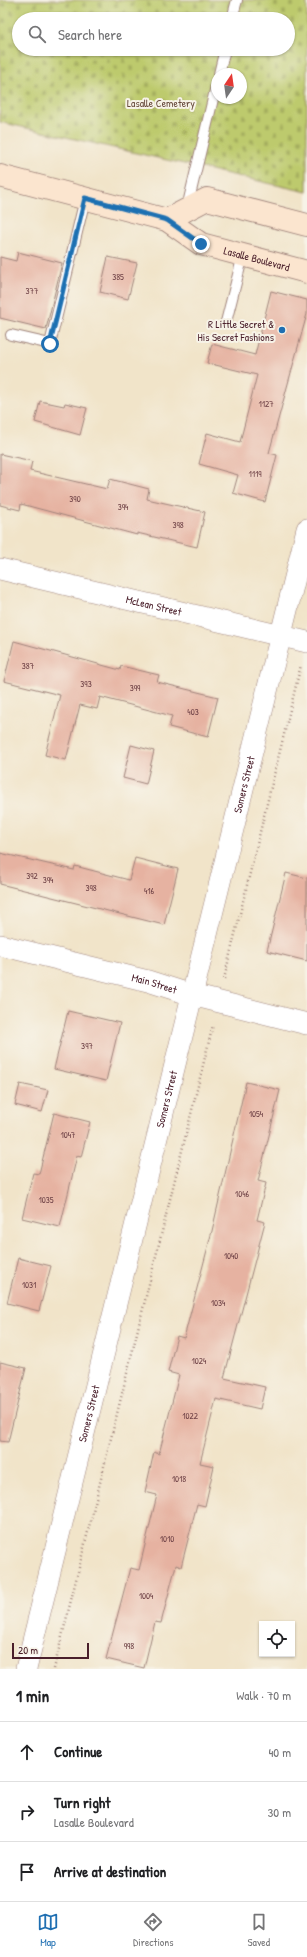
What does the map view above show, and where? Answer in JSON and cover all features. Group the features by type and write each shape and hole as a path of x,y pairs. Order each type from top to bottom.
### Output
{"main road":[{"name":"Lasalle Boulevard","path":"0,176 167,220 201,244 307,272"},
{"path":"167,220 207,199 307,224"}],"street":[{"name":"Somers Street","path":"26,1669 307,529"},
{"name":"McLean Street","path":"0,569 307,642"},
{"name":"Main Street","path":"0,945 148,981 192,995 307,1024"}],"lane":[{"path":"233,12 236,0"},
{"path":"220,68 223,56"},
{"path":"186,210 212,104"},
{"path":"11,335 50,344 85,198"},
{"path":"226,322 243,255"}],"path":[{"path":"54,1669 307,642"}],"green space":[{"name":"Lasalle Cemetery","path":"0,0 307,0 307,192 0,122"}],"building":[{"path":"18,252 62,263 46,329 0,318 0,257 16,261"},
{"path":"108,257 137,263 128,299 100,292"},
{"path":"271,291 307,300 307,314 269,453 277,455 265,502 233,493 238,475 199,464 207,433 240,442 257,375 207,363 212,344 255,355"},
{"path":"40,401 64,406 65,403 87,408 80,435 35,422"},
{"path":"0,454 32,461 30,471 107,489 110,479 149,489 147,499 205,512 197,547 137,533 137,535 21,504 20,510 0,505"},
{"path":"14,641 120,670 121,666 159,675 157,682 218,697 208,737 169,727 172,716 100,697 97,709 80,705 66,760 45,755 60,695 4,681"},
{"path":"131,745 154,751 146,784 123,778"},
{"path":"0,853 74,870 75,866 129,880 135,858 178,869 164,925 0,884"},
{"path":"286,873 307,878 307,961 267,951"},
{"path":"68,1011 120,1023 106,1081 54,1069"},
{"path":"246,1082 280,1090 258,1181 266,1183 257,1220 265,1222 224,1378 265,1387 260,1409 216,1399 200,1463 214,1466 205,1506 197,1504 181,1567 176,1565 161,1623 155,1622 144,1668 106,1659 130,1568 139,1570 157,1495 145,1492 154,1452 159,1454 179,1375 168,1372 177,1336 184,1338 212,1231"},
{"path":"20,1084 48,1090 42,1112 15,1105"},
{"path":"54,1113 90,1122 81,1157 77,1156 60,1227 22,1218 33,1173 39,1174"},
{"path":"18,1258 51,1266 39,1311 7,1303"},
{"path":"0,1362 26,1368 8,1442 0,1441"}],"place":[{"name":"R Little Secret & His Secret Fashions","path":"282,330"}],"route":[{"path":"50,344 85,198 167,220 201,244"}]}
